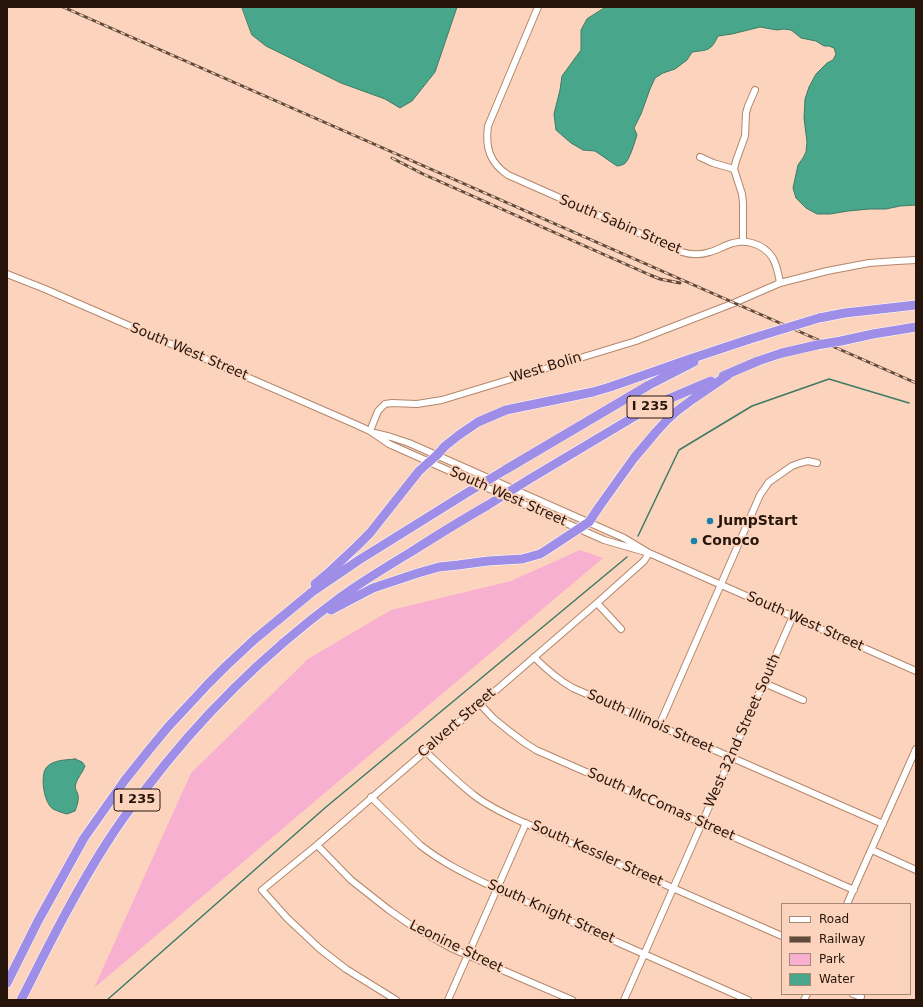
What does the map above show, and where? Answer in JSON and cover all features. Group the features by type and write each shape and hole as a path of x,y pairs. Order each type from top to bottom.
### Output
{"highway":[{"name":"I 235","path":"7,983 38,921 84,838 125,780 168,727 221,670 255,638 312,592 359,560 505,470 649,385 717,351 750,339 819,318 845,313 916,305"},
{"name":"I 235","path":"21,1000 57,929 87,875 136,801 159,771 198,725 240,682 296,632 338,599 373,575 652,406 758,361 782,353 816,345 916,327"},
{"path":"255,638 290,604 327,574 370,533 418,471 459,434 478,422 506,410 593,392 610,387 717,351"},
{"path":"296,632 330,610 373,588 389,582 440,568 488,561 522,559 540,554 589,522 634,458 656,432 677,412 728,375"}],"street":[{"name":"South Sabin Street","path":"538,7 488,126 487,144 492,159 501,170 508,175 682,252 696,254 710,252 743,241"},
{"path":"755,90 746,113 745,136 734,169 743,199 743,241 761,246 769,253 776,264 780,283 827,271 869,263 916,260"},
{"path":"700,157 713,163 734,169"},
{"name":"South West Street","path":"7,274 370,432 389,444 604,540 649,553"},
{"name":"West Bolin","path":"370,432 378,411 385,404 417,404 442,400 636,341 734,303 780,283"},
{"name":"South West Street","path":"370,432 391,437 437,455 624,538 649,553 916,671"},
{"path":"659,726 760,495 769,482 792,466 808,461 817,463"},
{"name":"Calvert Street","path":"396,1000 344,968 320,949 262,890 597,603 644,561 649,553"},
{"path":"597,603 621,629"},
{"name":"West 32nd Street South","path":"624,1000 793,616"},
{"name":"South Illinois Street","path":"534,657 551,673 568,685 883,824"},
{"path":"764,683 803,700"},
{"name":"South McComas Street","path":"480,704 498,722 531,747 854,890"},
{"path":"848,903 916,749"},
{"name":"South Kessler Street","path":"425,751 474,795 498,810 781,936"},
{"name":"South Knight Street","path":"371,797 429,852 457,870 748,1000"},
{"path":"448,1000 526,823"},
{"name":"Leonine Street","path":"316,845 351,880 394,915 415,928 451,948 572,1000"},
{"path":"872,850 916,870"},
{"path":"856,995 861,997"}],"green space":[{"path":"580,550 603,558 94,988 191,773 308,659 391,610 511,581"}],"water":[{"path":"242,7 457,7 435,72 412,101 400,108 385,99 341,83 266,46 252,35"},
{"path":"606,7 916,7 916,205 886,209 869,209 830,214 817,214 806,208 796,198 793,188 798,165 806,152 807,142 804,118 805,99 816,74 827,63 833,60 836,54 834,48 824,46 816,41 801,38 791,30 777,30 760,27 718,36 713,45 708,49 692,52 687,60 675,69 663,73 655,78 634,128 637,135 630,156 624,164 617,166 595,151 583,150 571,143 556,130 554,114 562,76 581,50 581,30 587,19"},
{"path":"75,759 82,762 85,766 75,785 78,793 78,803 76,809 75,811 67,814 53,809 50,806 45,796 43,777 46,768 52,763"}],"waterway":[{"path":"638,536 679,450 752,406 829,379 909,403"},
{"path":"107,1000 326,807 627,557"}],"railway":[{"path":"63,7 916,383"},
{"path":"392,158 423,174 650,275 660,279 680,283"}],"place":[{"name":"JumpStart","path":"710,521"},
{"name":"Conoco","path":"694,541"}]}
